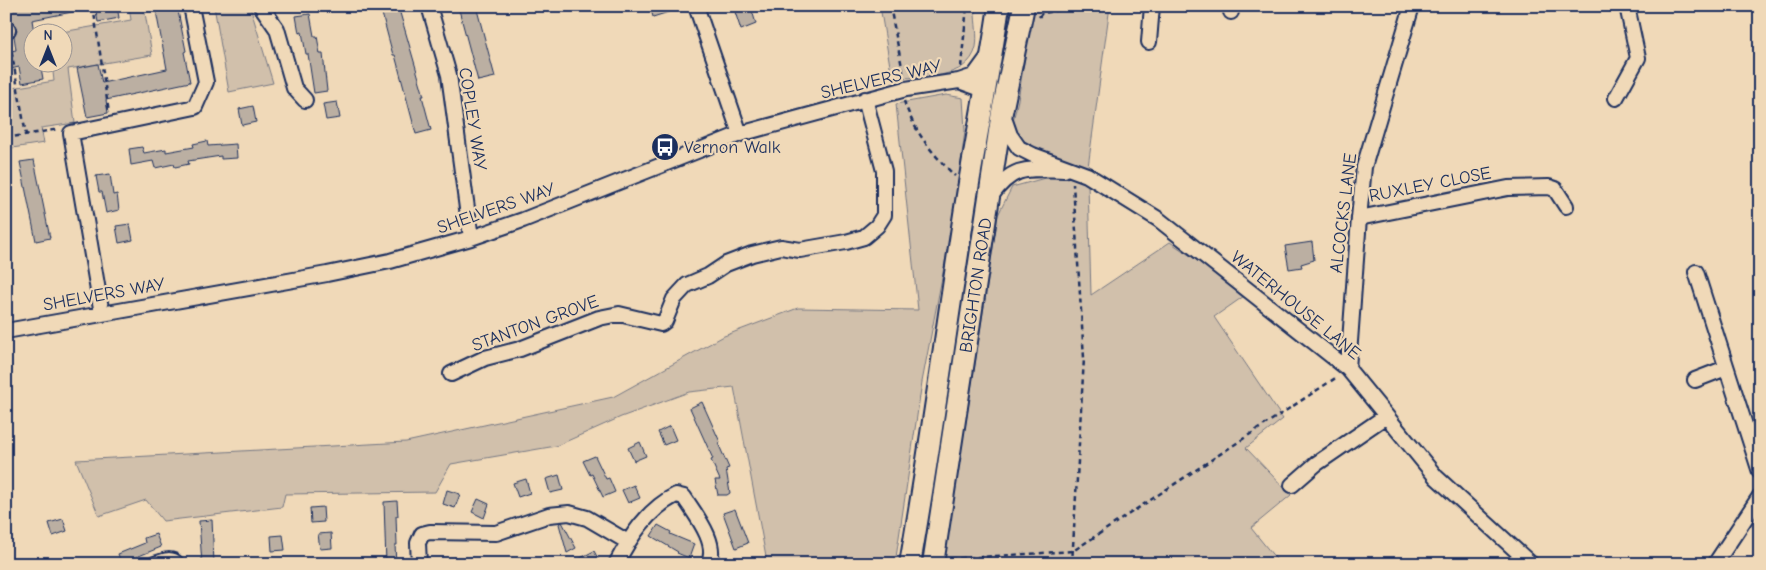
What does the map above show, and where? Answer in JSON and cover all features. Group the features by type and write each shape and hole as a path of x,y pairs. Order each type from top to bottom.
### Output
{"highway":[{"name":"BRIGHTON ROAD","path":"910,564 968,189 999,6"},
{"name":"BRIGHTON ROAD","path":"934,562 1002,112 1016,44 1030,13"},
{"path":"984,90 997,83 1016,44"}],"street":[{"path":"102,314 70,133 195,107 206,82 191,6"},
{"path":"261,6 277,29 294,88 305,100"},
{"name":"COPLEY WAY","path":"429,6 449,75 471,238"},
{"path":"696,6 740,134"},
{"path":"1150,42 1152,6"},
{"name":"ALCOCKS LANE","path":"1348,369 1358,218 1364,166 1412,6"},
{"path":"1616,98 1638,58 1628,6"},
{"path":"959,81 974,76 993,50"},
{"name":"SHELVERS WAY","path":"6,331 364,267 471,238 523,220 740,134 903,89 959,81 984,90"},
{"name":"STANTON GROVE","path":"451,374 485,358 520,349 599,318 619,314 661,324 665,321 674,300 687,284 708,276 726,264 752,254 781,247 800,250 864,237 877,226 884,215 884,170 865,99"},
{"name":"WATERHOUSE LANE","path":"1002,112 1010,134 1020,148 1032,155 1087,175 1158,219 1348,369 1436,477 1531,564"},
{"name":"WATERHOUSE LANE","path":"989,198 1004,180 1018,171 1074,170"},
{"name":"RUXLEY CLOSE","path":"1358,218 1508,188 1549,187 1554,190 1566,206"},
{"path":"1696,272 1760,472"},
{"path":"1695,380 1726,368"},
{"path":"1292,485 1316,464 1386,416"},
{"path":"616,564 628,542 650,514 676,495 684,497 706,530 712,551 708,564"},
{"path":"1715,564 1760,496"},
{"path":"419,564 418,543 422,534 430,532 496,533 549,515 569,513 586,518 628,542"},
{"path":"155,564 168,559 174,560 178,564"}],"path":[{"path":"93,6 111,125"},
{"path":"890,6 903,89 911,122 927,146 968,189"},
{"path":"959,81 967,6"},
{"path":"1030,13 1069,9 1074,6"},
{"path":"7,30 26,135"},
{"path":"6,138 67,128 70,133"},
{"path":"1072,564 1084,358 1074,170"},
{"path":"934,562 1073,551 1348,369"}],"shaded area":[{"path":"129,6 147,6 144,7 152,55 72,68 72,30 131,20"},
{"path":"214,6 243,6 251,10 273,83 229,92"},
{"path":"880,6 980,6 975,12 977,43 971,58 963,66 941,75 892,78"},
{"path":"1033,6 1110,6 1088,167 1039,150 1020,138 1013,121"},
{"path":"53,72 68,72 75,123 41,128 44,143 6,149 6,89 54,81"},
{"path":"946,95 963,98 965,131 954,215 922,382 895,564 764,564 766,557 734,387 689,392 621,417 556,446 451,464 435,492 285,494 282,507 163,521 146,500 99,516 76,460 406,442 613,397 724,336 798,308 918,310 896,104"},
{"path":"1073,177 1088,184 1091,295 1170,242 1247,294 1214,317 1283,419 1246,448 1291,495 1251,528 1280,564 942,564 998,215 1012,187 1045,178"}],"building":[{"path":"16,6 77,6 77,11 32,20 32,22 22,22 22,72 42,72 43,79 22,83 19,67 6,70 6,52 16,50 14,36 17,30 11,22 9,8"},
{"path":"95,6 117,6 119,18 98,22"},
{"path":"155,6 177,6 190,82 106,100 108,113 87,117 77,68 98,64 102,83 167,69"},
{"path":"380,6 398,6 424,96 422,96 431,130 416,134"},
{"path":"458,6 476,6 495,77 478,81"},
{"path":"650,6 681,6 681,8 653,17"},
{"path":"751,7 756,24 741,30 735,12"},
{"path":"310,14 314,36 317,36 320,54 323,54 327,91 314,93 308,54 306,54 302,32 299,33 296,16"},
{"path":"337,102 340,118 326,120 323,104"},
{"path":"253,106 256,122 242,125 239,109"},
{"path":"207,141 208,146 236,144 237,158 221,159 221,156 188,161 189,164 175,167 174,164 155,168 153,161 131,165 129,149 142,147 144,153 166,149 166,152 194,147 193,144"},
{"path":"34,160 50,238 36,241 20,162"},
{"path":"110,174 113,195 117,194 119,210 106,213 102,192 99,192 96,176"},
{"path":"130,224 133,240 119,243 116,226"},
{"path":"1312,242 1314,260 1301,264 1302,267 1289,269 1285,246"},
{"path":"702,402 720,442 718,443 729,468 726,469 730,493 727,495 718,495 715,480 720,480 711,460 713,459 690,408"},
{"path":"670,426 676,440 664,445 658,432"},
{"path":"640,442 646,456 634,461 628,448"},
{"path":"595,456 606,479 609,478 615,492 603,497 592,474 590,475 583,461"},
{"path":"559,475 563,490 550,493 546,479"},
{"path":"526,479 530,493 518,497 513,483"},
{"path":"634,485 640,498 628,503 622,490"},
{"path":"447,490 460,494 455,508 443,504"},
{"path":"478,499 489,504 484,518 472,512"},
{"path":"397,501 396,564 386,564 384,502"},
{"path":"323,507 324,522 311,523 310,508"},
{"path":"735,509 748,543 736,548 723,513"},
{"path":"63,519 67,531 53,536 49,523"},
{"path":"212,520 214,563 202,564 199,521"},
{"path":"562,522 576,548 567,553 559,524"},
{"path":"658,525 671,532 670,534 694,544 689,558 677,553 651,536"},
{"path":"331,533 332,548 320,549 318,534"},
{"path":"156,534 161,547 134,558 136,564 122,564 118,554 145,543 144,538"},
{"path":"283,535 285,550 272,551 271,536"},
{"path":"594,551 601,564 569,564"}],"place":[{"name":"Vernon Walk","path":"665,147"}]}
